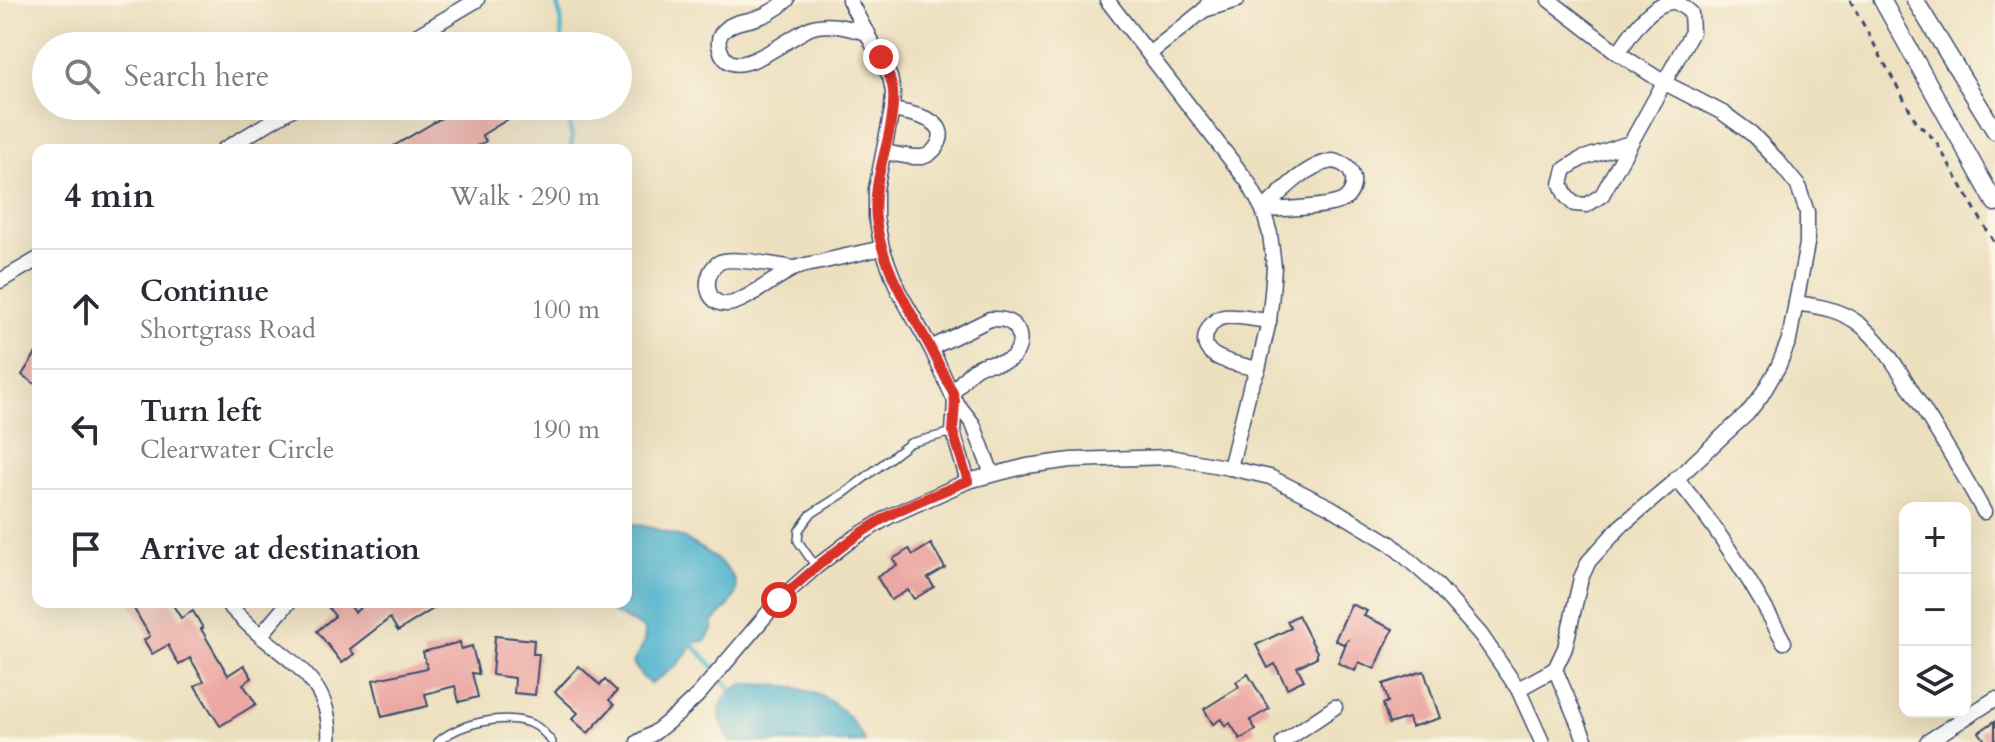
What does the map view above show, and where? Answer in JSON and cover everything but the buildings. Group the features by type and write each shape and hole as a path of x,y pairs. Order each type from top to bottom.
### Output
{"street":[{"path":"423,32 477,0"},
{"path":"787,0 767,14 735,22 725,29 719,37 719,45 727,61 735,65 751,62 812,27 839,26 868,33"},
{"path":"849,0 890,77 893,92 876,189 876,217 882,248 898,290 954,397 973,424 992,474"},
{"path":"1107,0 1241,173 1263,210 1270,234 1274,267 1269,321 1230,468"},
{"path":"1149,54 1207,5 1237,0"},
{"path":"1518,689 1555,669 1565,648 1581,578 1589,561 1621,526 1747,414 1761,396 1789,340 1807,244 1807,212 1798,186 1752,134 1723,113 1663,82 1618,53 1549,0"},
{"path":"1618,53 1646,12 1666,0 1678,2 1691,13 1692,32 1602,195 1587,205 1574,204 1566,196 1561,184 1565,169 1581,159 1630,143"},
{"path":"1882,0 1995,203"},
{"path":"1915,0 1994,128"},
{"path":"884,152 923,157 931,153 939,142 940,133 930,120 892,110"},
{"path":"233,144 273,120"},
{"path":"1321,162 1342,163 1352,174 1351,191 1345,199 1332,204 1263,210 1283,189 1321,162"},
{"path":"794,268 730,259 712,269 707,277 707,287 716,301 725,305 737,302 794,268 882,248"},
{"path":"0,281 32,262"},
{"path":"1796,303 1828,308 1855,321 1874,339 1901,374 1984,512"},
{"path":"1258,369 1217,358 1208,349 1206,334 1215,321 1223,317 1269,321"},
{"path":"931,348 990,319 1009,322 1019,334 1020,342 1014,356 1008,361 976,367 954,397 953,432 968,481"},
{"path":"638,742 657,737 699,694 779,600 851,540 890,516 968,481 1027,466 1071,460 1170,457 1270,477 1330,507 1391,544 1435,583 1481,635 1518,689 1542,742"},
{"path":"1676,478 1703,510 1784,642"},
{"path":"232,608 307,675 317,688 328,715 329,742"},
{"path":"261,635 284,608"},
{"path":"1555,669 1586,742"},
{"path":"1927,742 1995,699"},
{"path":"1283,742 1335,707"}],"lane":[{"path":"816,567 798,541 799,530 811,514 846,492 910,443 953,432"},
{"path":"438,742 450,732 468,725 515,721 534,725 552,742"}],"path":[{"path":"1850,0 1917,123 1935,140 1995,244"}],"water":[{"path":"632,524 669,533 693,544 724,566 736,584 734,596 713,622 705,641 695,642 677,665 651,684 633,663 644,642 645,632 604,608 632,608"},
{"path":"743,684 798,689 829,700 854,724 865,742 730,742 722,725 721,709 727,695"}],"waterway":[{"path":"557,0 561,32"},
{"path":"569,120 571,144"},
{"path":"690,642 731,689"}],"route":[{"path":"779,600 851,540 890,516 968,481 953,432 953,393 898,290 882,248 876,217 876,189 893,92 881,57"}]}
